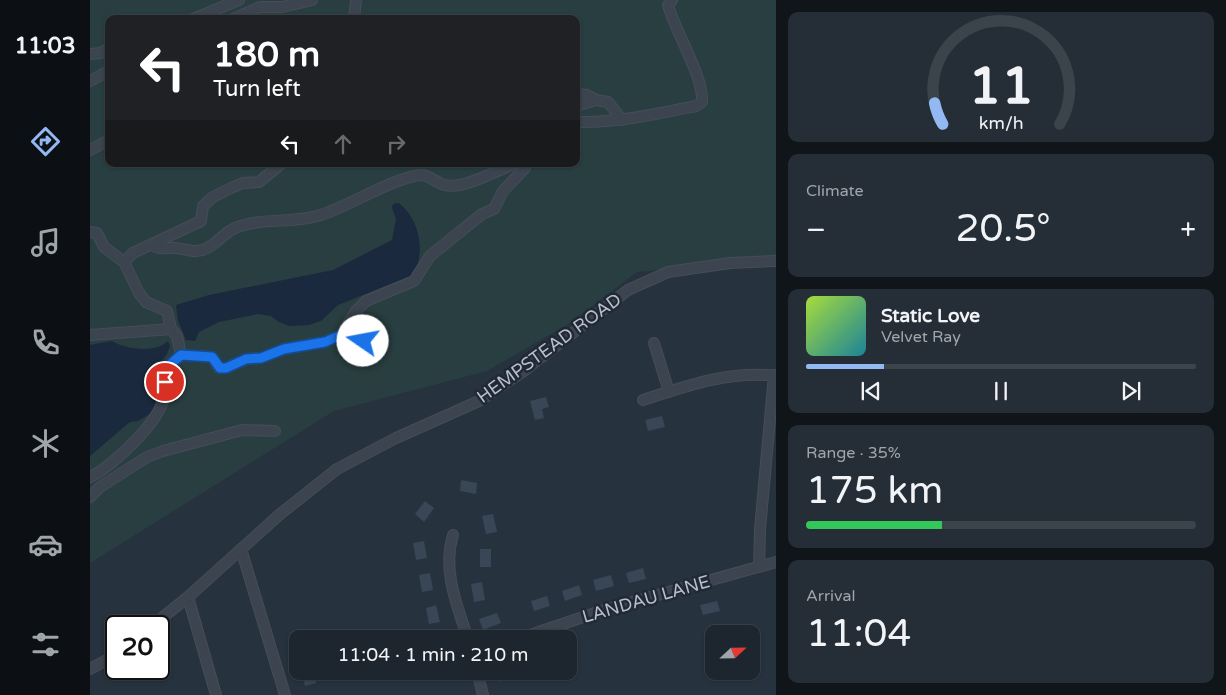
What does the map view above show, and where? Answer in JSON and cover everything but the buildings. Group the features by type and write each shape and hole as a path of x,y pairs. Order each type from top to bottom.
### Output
{"street":[{"path":"203,15 239,0"},
{"path":"242,15 260,7 283,7 312,0"},
{"path":"354,15 356,0"},
{"path":"580,122 601,123 622,120 696,106 702,102 702,92 696,72 674,26 668,5 672,0"},
{"path":"90,54 101,53 105,50"},
{"path":"90,81 105,73"},
{"path":"580,93 596,100 608,102 622,120"},
{"path":"580,105 596,100"},
{"path":"90,150 105,142"},
{"path":"124,262 133,253 202,221 203,206 213,197 243,183 259,182 277,167"},
{"path":"152,245 158,249 204,250 235,228 263,222 282,222 319,216 405,179 420,175 429,176 444,185 453,186 493,174 507,167"},
{"path":"90,477 99,473 141,435 160,410 164,396 166,368 181,355 212,357 220,368 226,368 246,359 261,358 272,352 325,342 341,335 356,311 366,301 414,281 430,256 482,214 494,208 497,199 525,167"},
{"path":"90,232 97,233 104,247 124,262 139,293 146,302 167,311 171,329 177,336 181,355"},
{"name":"HEMPSTEAD ROAD","path":"166,615 279,515 338,469 396,438 479,401 524,370 628,290 668,272 730,263 776,261"},
{"path":"90,335 171,329"},
{"path":"341,335 349,339 374,342"},
{"path":"654,342 669,392"},
{"path":"643,400 700,382 739,376 775,376 760,529 759,567"},
{"path":"90,497 100,487 147,458 163,451 242,430 275,431"},
{"path":"453,535 447,553 453,592 465,630"},
{"path":"241,549 285,695"},
{"name":"LANDAU LANE","path":"545,630 604,610 776,562"},
{"path":"188,597 216,695"},
{"path":"90,669 105,661"},
{"path":"479,680 483,695"}],"green space":[{"path":"90,0 776,0 776,258 637,272 570,323 487,371 334,411 90,563"}],"water":[{"path":"399,203 412,218 419,237 419,257 413,275 338,305 321,321 309,325 289,326 271,316 258,314 219,322 199,332 195,341 186,340 178,321 176,305 209,295 333,270 392,240 396,219 392,208 393,204"},
{"path":"111,341 140,349 155,348 168,341 170,346 167,354 157,367 159,395 153,412 138,421 130,422 90,456 90,345"}],"route":[{"path":"165,382 166,368 181,355 188,357 212,357 220,368 226,368 246,359 252,360 284,349 325,342 341,335 349,339 363,341"}]}
